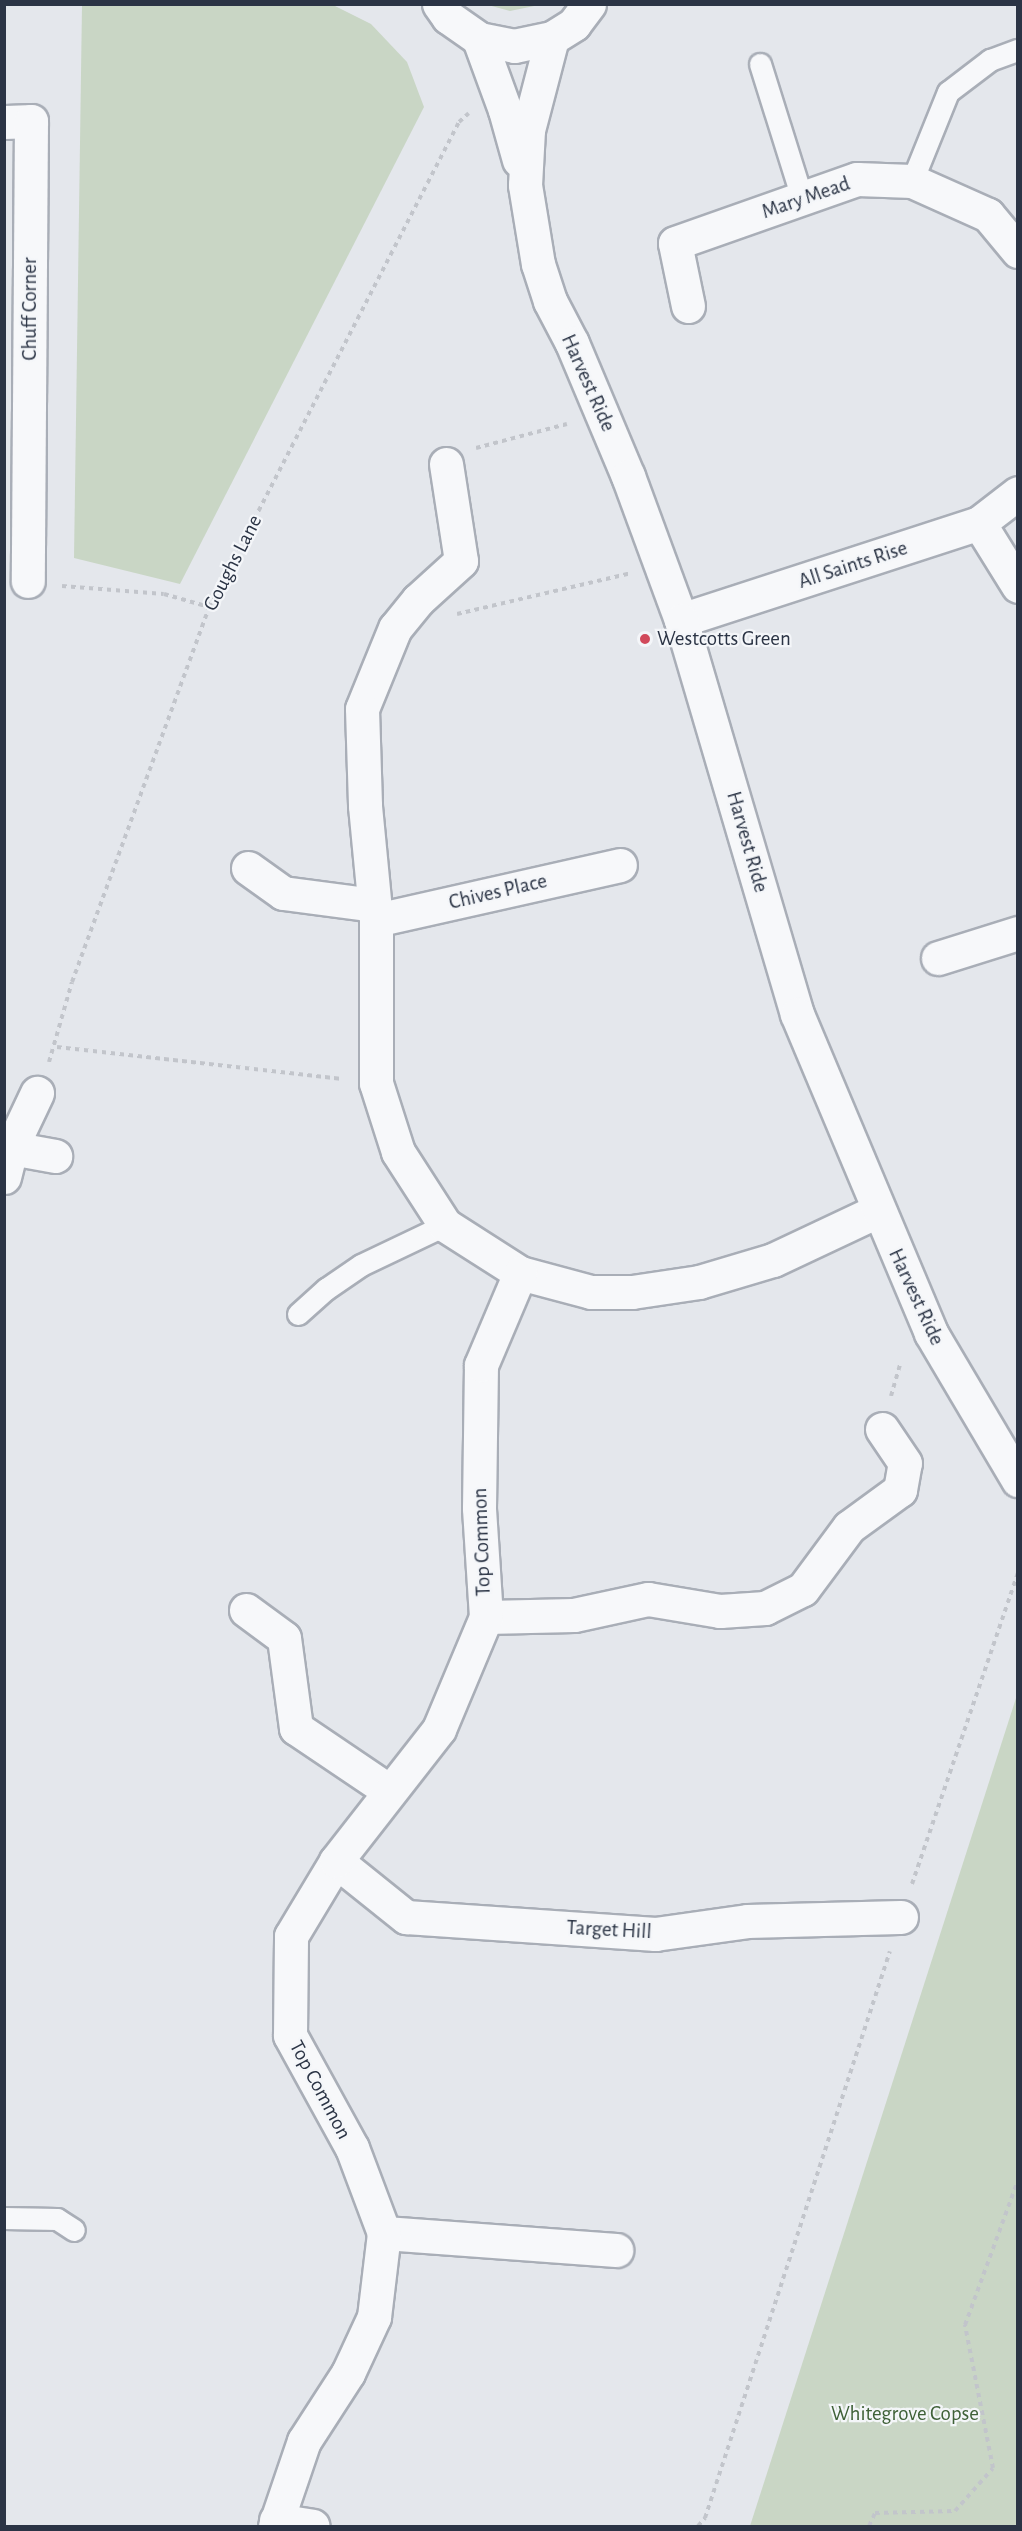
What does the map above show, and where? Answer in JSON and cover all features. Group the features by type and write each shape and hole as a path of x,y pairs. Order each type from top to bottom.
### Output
{"street":[{"path":"439,4 448,17 479,39 514,46 552,38 574,24 589,4"},
{"name":"Harvest Ride","path":"525,185 528,130 552,38"},
{"name":"Harvest Ride","path":"479,39 506,110 525,185 529,226 550,301 572,343 628,476 681,620 797,1014 877,1212 931,1333 1017,1480"},
{"name":"Chuff Corner","path":"4,122 31,121 17,524"},
{"name":"Mary Mead","path":"688,306 675,243 857,179 912,181 988,215 1017,251"},
{"path":"446,464 461,561 418,600 395,628 362,709 365,806 375,912 376,1083 398,1152 445,1225 520,1273 591,1292 671,1288 772,1260 877,1212"},
{"name":"All Saints Rise","path":"681,620 979,523 1017,494"},
{"path":"979,523 1017,586"},
{"path":"17,524 28,581"},
{"name":"Chives Place","path":"375,912 620,865"},
{"path":"248,868 283,893 375,912"},
{"path":"938,958 1017,933"},
{"path":"8,1163 36,1093"},
{"path":"8,1163 56,1156"},
{"name":"Top Common","path":"313,2526 275,2523 304,2441 348,2373 374,2317 384,2233 352,2148 290,2035 291,1936 336,1861 388,1790 439,1729 486,1617 479,1508 481,1365 520,1273"},
{"path":"486,1617 574,1615 648,1599 720,1611 765,1608 803,1589 849,1527 900,1490 905,1463 882,1429"},
{"path":"246,1610 284,1638 296,1728 388,1790"},
{"name":"Target Hill","path":"336,1861 406,1917 655,1934 747,1921 901,1917"},
{"path":"384,2233 616,2250"}],"lane":[{"path":"912,181 948,92 990,60 1017,50"},
{"path":"760,64 802,198"},
{"path":"298,1314 326,1288 361,1265 445,1225"},
{"path":"4,2218 57,2219 74,2230"}],"path":[{"name":"Goughs Lane","path":"376,1083 57,1047 72,982 209,607 459,123 474,108"},
{"path":"446,464 480,445 575,423"},
{"path":"452,615 633,573"},
{"path":"28,581 164,594 209,607"},
{"path":"698,2526 705,2518 901,1917 1017,1572"},
{"path":"869,2526 875,2513 955,2511 993,2468 965,2325 1017,2180"}],"green space":[{"path":"82,5 333,5 371,24 407,62 424,107 180,584 74,558"},
{"path":"488,5 539,5 510,11"},
{"name":"Whitegrove Copse","path":"1017,1695 1017,2526 750,2526"}],"place":[{"name":"Westcotts Green","path":"645,639"}]}
